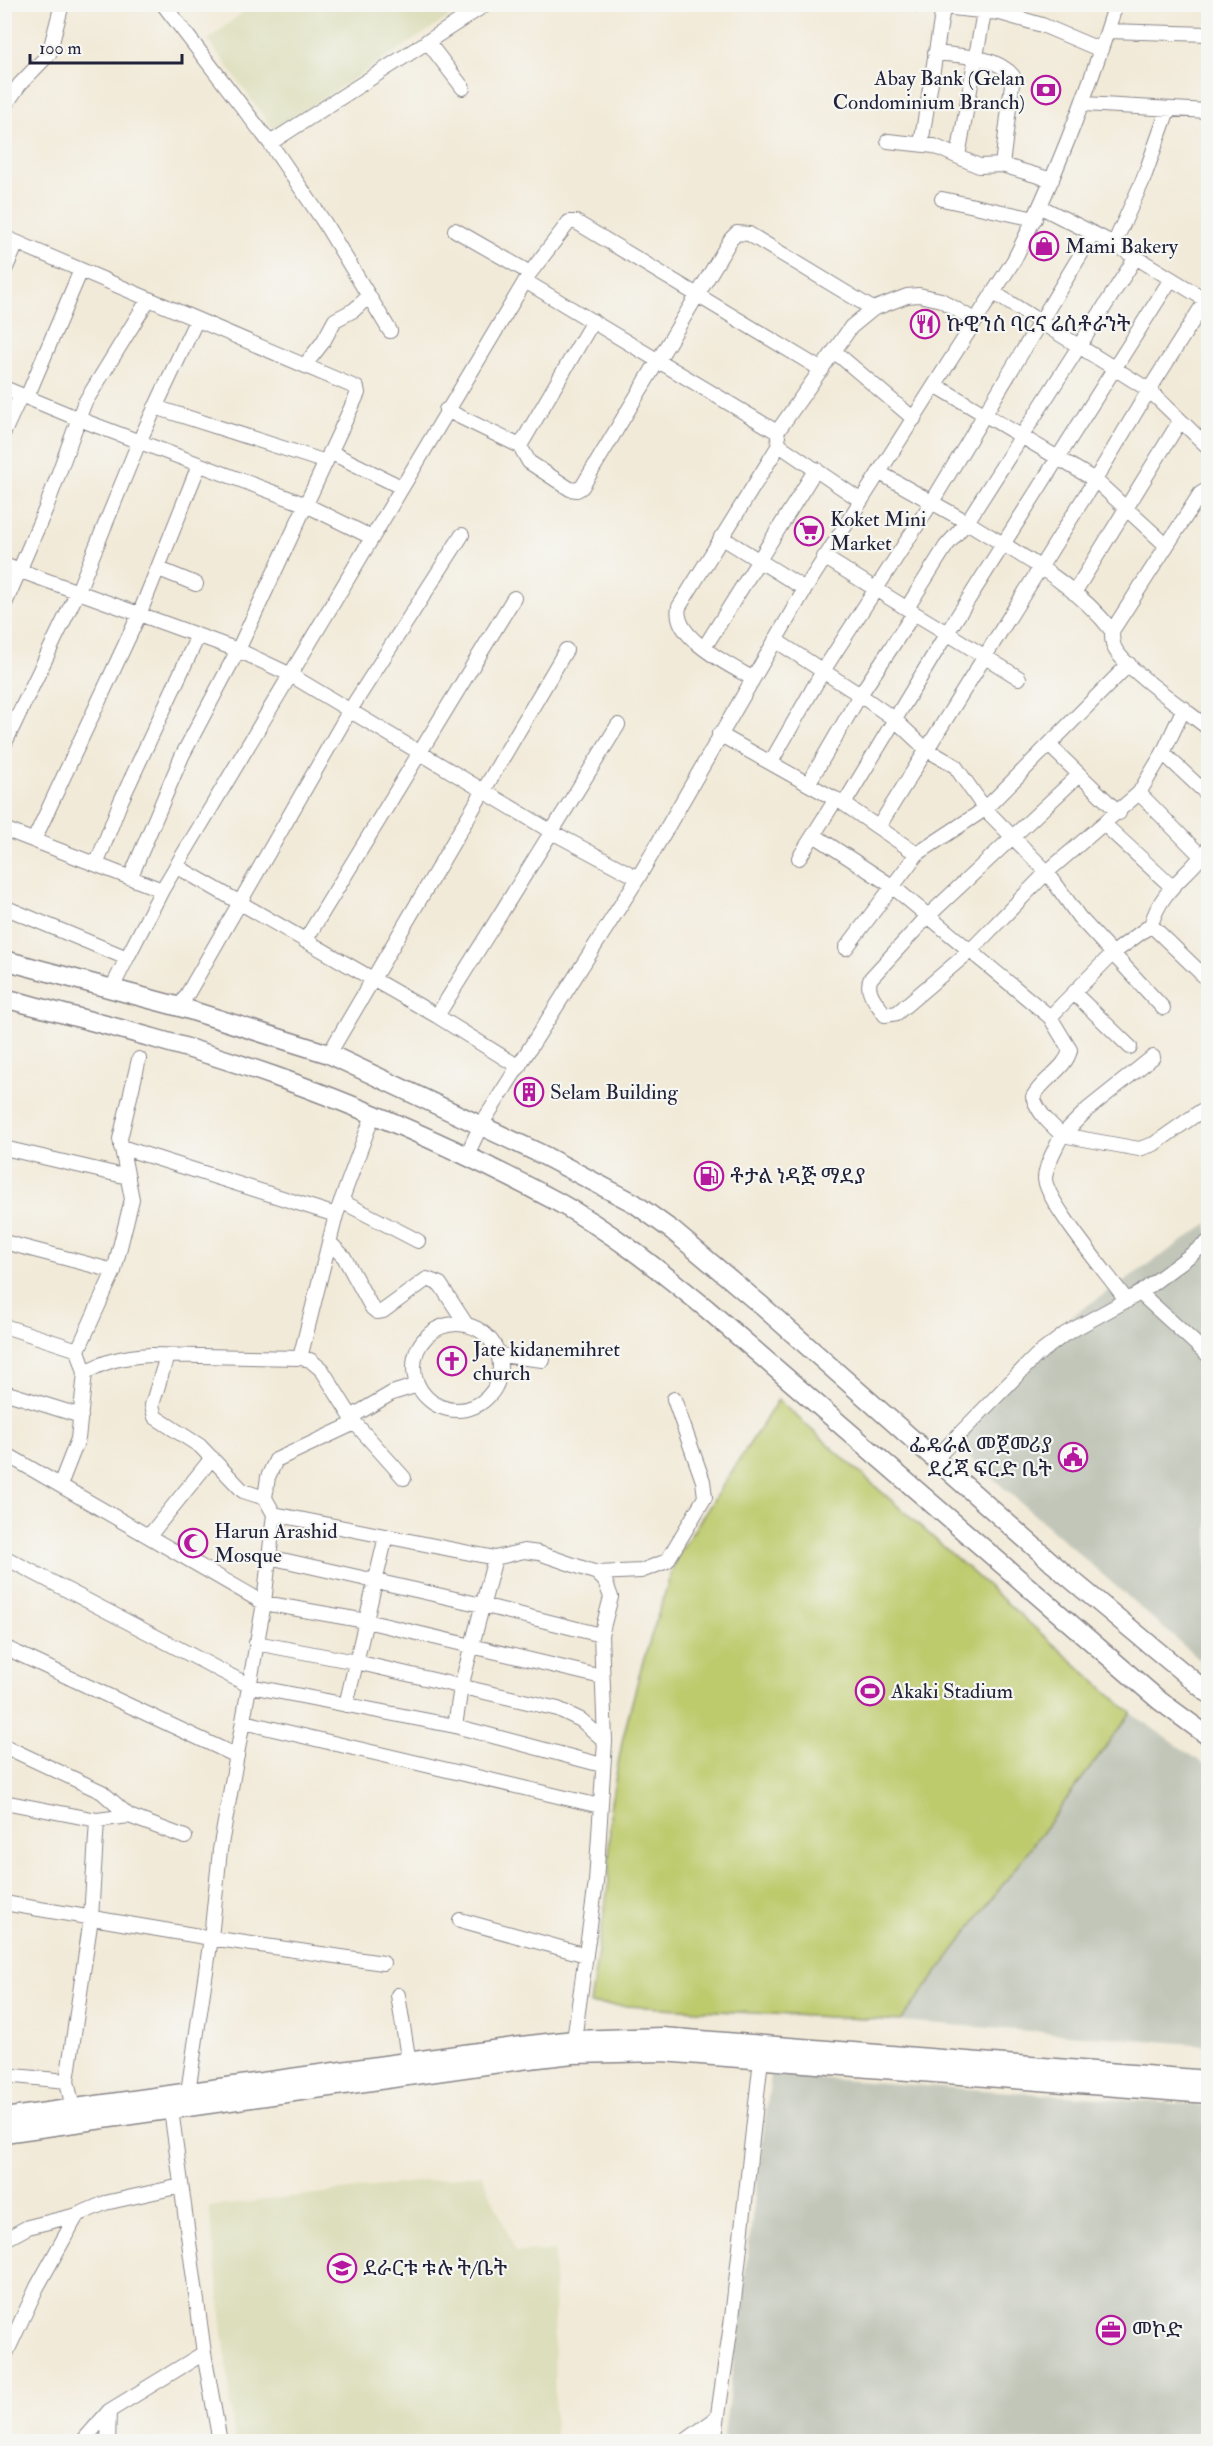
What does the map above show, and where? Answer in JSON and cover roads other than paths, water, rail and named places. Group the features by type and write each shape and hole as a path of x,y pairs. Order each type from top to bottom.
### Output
{"main road":[{"path":"4,960 112,988 329,1054 596,1181 673,1231 762,1306 934,1460 1206,1686"},
{"path":"4,998 147,1036 274,1076 373,1114 557,1202 634,1250 707,1309 910,1488 1160,1701 1209,1736"},
{"path":"4,2133 170,2102 188,2092 574,2040 662,2037 762,2053 1209,2094"},
{"path":"4,2118 73,2109 170,2102 573,2054 762,2053 1209,2080"}],"street":[{"path":"4,107 20,84 49,54 62,4"},
{"path":"163,4 270,143 324,222 390,331"},
{"path":"270,143 486,4"},
{"path":"914,4 984,12 1000,9 1101,50"},
{"path":"466,1157 481,1125 638,878 719,734 805,589 994,293 1038,213 1052,180 1084,104 1116,4"},
{"path":"921,144 943,8"},
{"path":"958,156 984,12"},
{"path":"1108,31 1209,34"},
{"path":"427,41 463,88"},
{"path":"935,54 976,57 1009,71 1013,76 1002,165"},
{"path":"1084,104 1209,111"},
{"path":"1114,244 1143,180 1168,110"},
{"path":"888,141 940,147 979,166 1002,165 1052,180"},
{"path":"879,826 1041,570 1149,390 1208,300 1114,244 1038,213 942,199"},
{"path":"112,988 162,890 289,674 527,277 563,227 569,222 576,222 822,370"},
{"path":"455,230 593,321 660,360 778,439 860,500"},
{"path":"446,410 520,446 529,462 570,489 577,490 582,487 660,360 731,239 742,232 873,309"},
{"path":"771,762 823,671 932,502 1093,234"},
{"path":"4,272 11,240 357,388 358,393 304,504 238,650 182,756 131,876"},
{"path":"808,784 946,546 967,522 1136,258"},
{"path":"4,432 24,396 81,270"},
{"path":"800,858 894,719 1171,279"},
{"path":"994,293 1162,399 1179,421 1209,447"},
{"path":"752,678 704,648 684,630 677,616 679,607 778,439 851,327 873,309 907,296 919,295 941,300 976,321"},
{"path":"305,365 323,342 335,320 354,310 369,296"},
{"path":"4,606 84,404 148,300"},
{"path":"4,745 78,591 139,442 196,321"},
{"path":"520,446 593,321"},
{"path":"834,351 914,419"},
{"path":"935,385 1095,480 1166,545"},
{"path":"4,388 79,419 304,504 371,537"},
{"path":"155,407 328,457 401,487"},
{"path":"1074,593 1127,510 1179,421"},
{"path":"34,840 139,615 199,465"},
{"path":"704,648 816,469"},
{"path":"880,473 967,522 1041,570 1099,614 1112,631"},
{"path":"1209,489 1200,494 1112,631 1112,643 1129,664 1209,728"},
{"path":"180,1008 242,903 350,710 462,535"},
{"path":"721,537 805,589"},
{"path":"825,557 1019,678"},
{"path":"4,565 78,591 197,638 238,650 289,674 552,832 638,878"},
{"path":"159,569 196,584"},
{"path":"305,940 514,598"},
{"path":"97,863 120,803 197,638"},
{"path":"775,640 894,719 926,749 955,766 985,809 1047,872 1078,917 1163,1008"},
{"path":"329,1054 566,650"},
{"path":"846,948 917,854 985,809 1129,664"},
{"path":"1079,775 928,915 868,984 869,991 885,1015 897,1013 970,951 1047,872 1119,813 1139,793 1163,753 1184,708"},
{"path":"437,1016 618,725"},
{"path":"719,734 840,802 879,826 917,854"},
{"path":"1049,745 1119,813"},
{"path":"1163,753 1209,795"},
{"path":"1050,1017 1112,954 1151,925 1156,909 1171,886 1205,853 1139,793"},
{"path":"1105,825 1171,886"},
{"path":"4,829 131,876 162,890"},
{"path":"814,835 892,886 1050,1017 1070,1050 1068,1059 1038,1088 1033,1097 1043,1118 1062,1135 1139,1149 1154,1144 1201,1112"},
{"path":"176,866 437,1016 519,1067"},
{"path":"4,907 127,958"},
{"path":"1151,925 1209,980"},
{"path":"1075,994 1130,1047"},
{"path":"1127,1301 1051,1198 1046,1187 1049,1162 1062,1135 1088,1109 1153,1058"},
{"path":"60,1485 78,1438 81,1416 86,1373 78,1350 114,1271 132,1198 122,1147 121,1129 139,1059"},
{"path":"300,1358 336,1215 373,1114"},
{"path":"122,1147 336,1215"},
{"path":"4,1148 129,1177"},
{"path":"341,1201 418,1241"},
{"path":"4,1242 114,1271"},
{"path":"329,1242 344,1257 372,1308 377,1312 383,1311 427,1279 434,1279 440,1284 466,1324"},
{"path":"934,1460 1036,1356 1065,1334 1140,1293 1209,1242"},
{"path":"1140,1293 1209,1354"},
{"path":"450,1324 466,1324 481,1330 492,1341 499,1355 500,1371 495,1386 486,1399 472,1407 456,1410 441,1407 427,1398 418,1385 414,1370 416,1354 423,1340 435,1329 450,1324"},
{"path":"4,1326 78,1350"},
{"path":"499,1355 543,1360"},
{"path":"86,1373 105,1363 137,1356 310,1360 322,1370 353,1420 404,1478"},
{"path":"167,1356 152,1411 155,1417 200,1446 243,1491 266,1498"},
{"path":"188,2092 211,1938 220,1850 264,1603 274,1514 266,1498 268,1477 276,1460 353,1420 392,1393 418,1385"},
{"path":"4,1392 81,1416"},
{"path":"274,1514 495,1558 524,1551 539,1553 597,1573 641,1571 667,1561 705,1497 703,1481 674,1399"},
{"path":"4,1453 264,1603 366,1621 602,1677"},
{"path":"149,1536 212,1458"},
{"path":"346,1705 386,1536"},
{"path":"4,1557 250,1686 455,1726 602,1765"},
{"path":"269,1557 482,1605 601,1635"},
{"path":"455,1726 461,1687 495,1558"},
{"path":"574,2040 596,1882 605,1741 601,1635 611,1597 605,1581 597,1573"},
{"path":"256,1643 356,1662 558,1709 581,1720 605,1741"},
{"path":"4,1647 237,1756"},
{"path":"244,1722 600,1806"},
{"path":"4,1746 102,1792 129,1815 185,1838"},
{"path":"4,1802 97,1820 129,1815"},
{"path":"73,2109 67,2081 91,1918 97,1820"},
{"path":"4,1903 211,1938 383,1963"},
{"path":"460,1920 586,1955"},
{"path":"398,1995 409,2063"},
{"path":"714,2442 732,2318 762,2053"},
{"path":"4,2075 67,2081"},
{"path":"170,2102 204,2353 220,2442"},
{"path":"4,2240 28,2227 77,2215 105,2203 181,2186"},
{"path":"4,2358 77,2215"},
{"path":"82,2442 109,2411 204,2353"},
{"path":"108,2442 109,2411"},
{"path":"684,2442 717,2418"}],"place":[{"name":"Abay Bank (Gelan Condominium Branch)","path":"1046,90"},
{"name":"Mami Bakery","path":"1044,246"},
{"name":"ኩዊንስ ባርና ሬስቶራንት","path":"925,324"},
{"name":"Koket Mini Market","path":"809,531"},
{"name":"Selam Building","path":"529,1092"},
{"name":"ቶታል ነዳጅ ማደያ","path":"709,1176"},
{"name":"Jate kidanemihret church","path":"452,1361"},
{"name":"ፌዴራል መጀመሪያ ደረጃ ፍርድ ቤት","path":"1073,1457"},
{"name":"Harun Arashid Mosque","path":"193,1543"},
{"name":"Akaki Stadium","path":"870,1691"},
{"name":"ደራርቱ ቱሉ ት/ቤት","path":"342,2268"},
{"name":"መኮድ","path":"1111,2330"}]}
